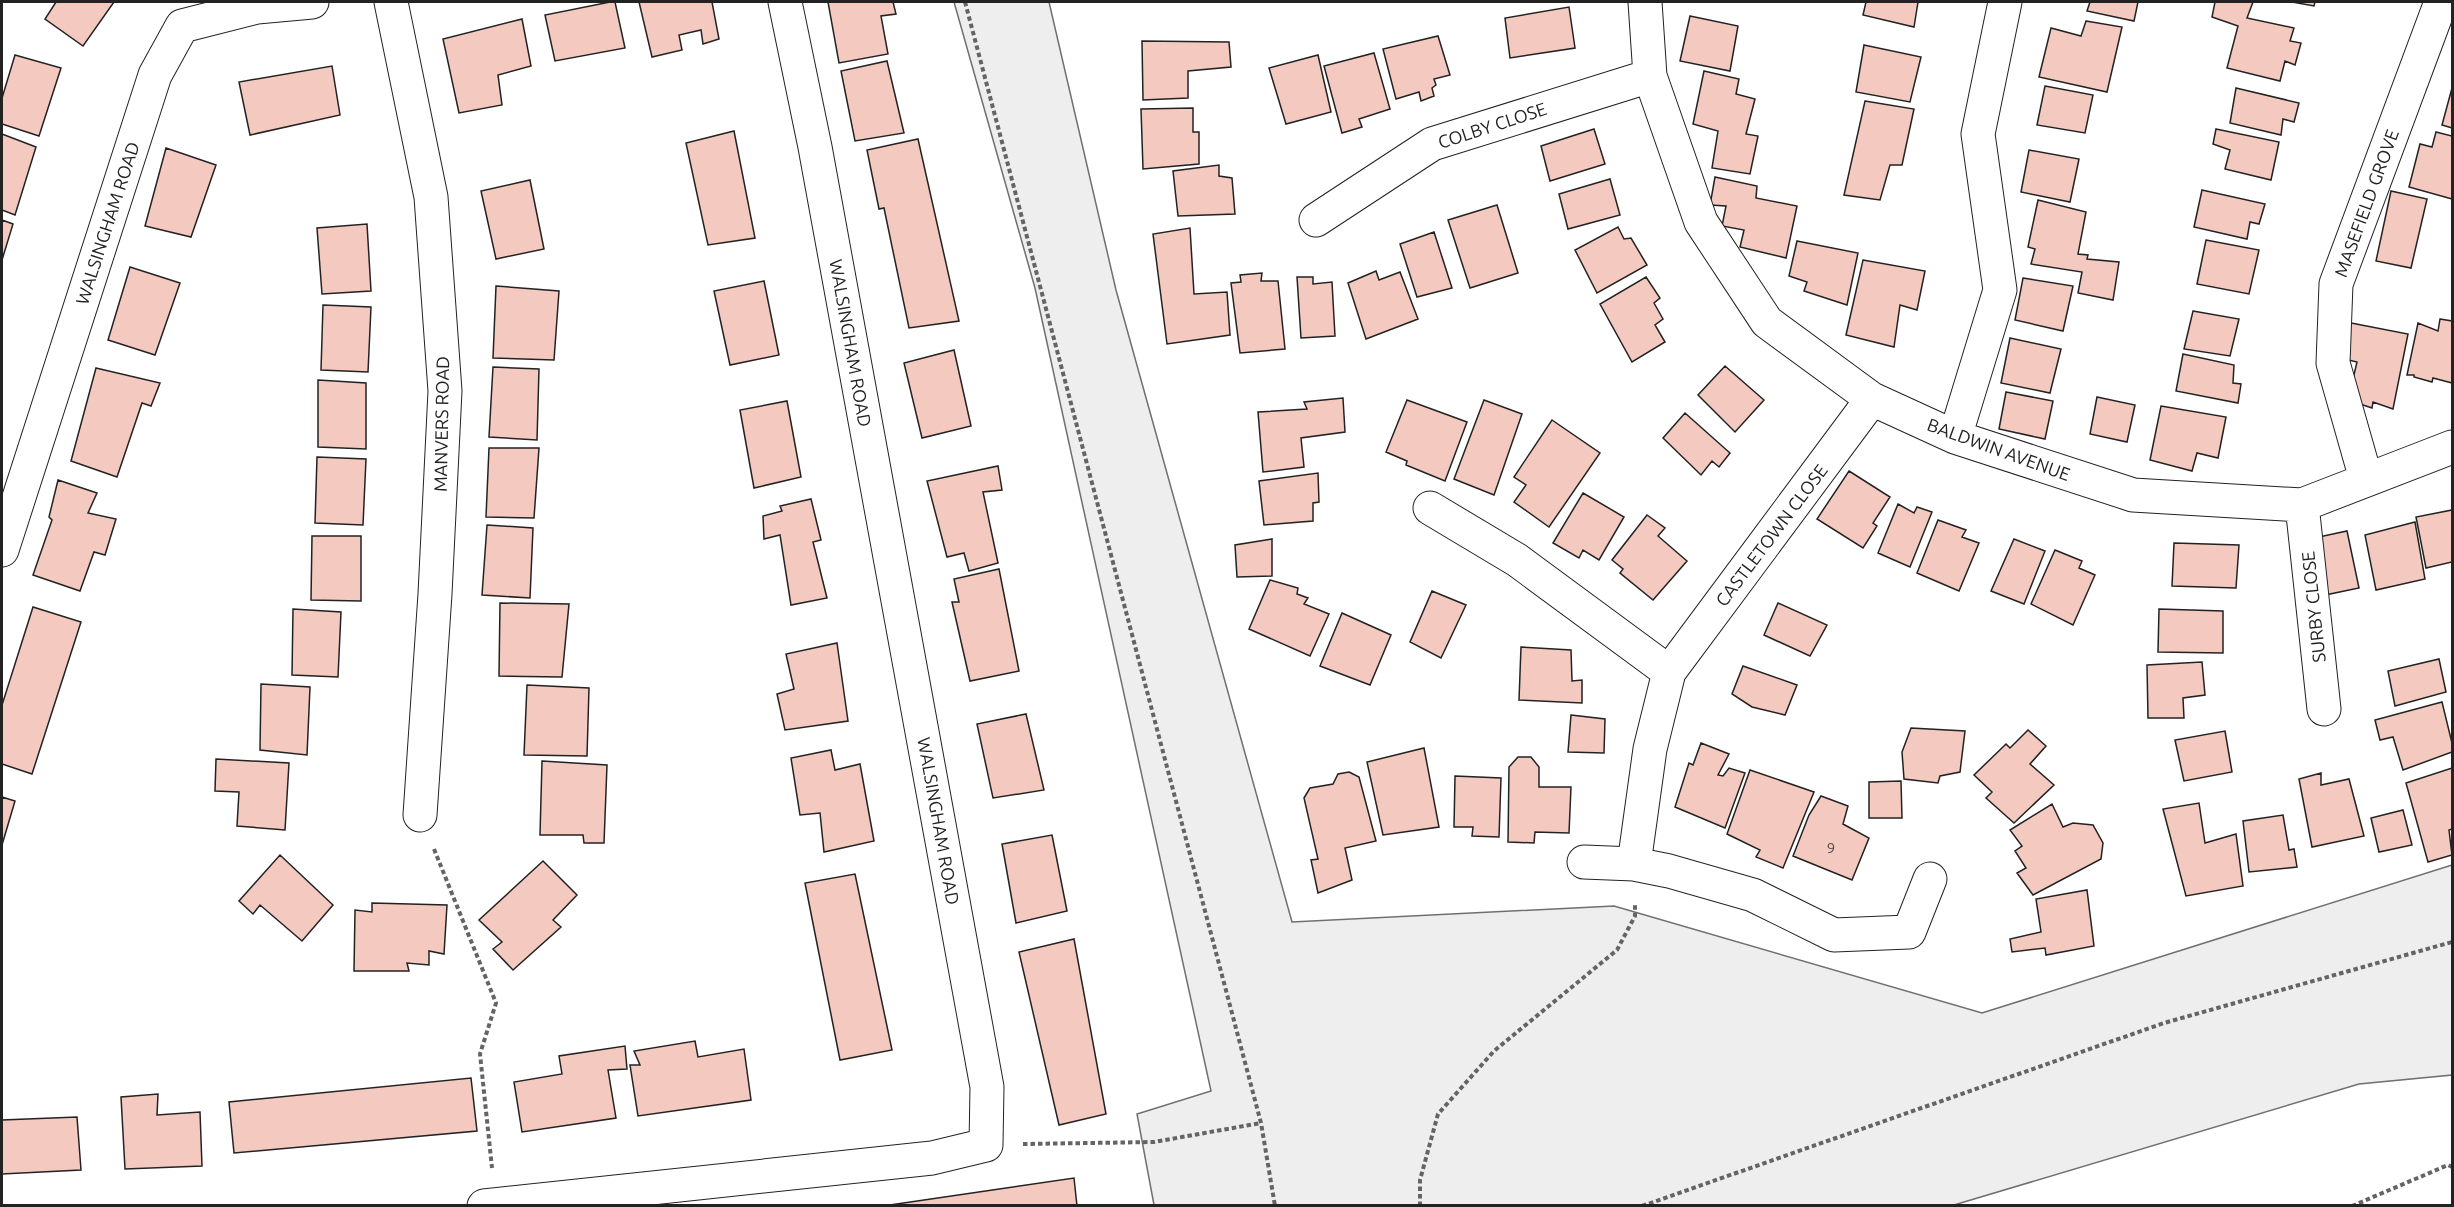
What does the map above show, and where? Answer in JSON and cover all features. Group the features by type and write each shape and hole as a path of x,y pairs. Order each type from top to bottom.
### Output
{"street":[{"name":"WALSINGHAM ROAD","path":"2,550 155,75 182,26 257,7 312,2"},
{"name":"MANVERS ROAD","path":"391,2 431,197 445,390 435,594 420,815"},
{"name":"WALSINGHAM ROAD","path":"785,2 819,170 987,1086 986,1144"},
{"name":"BALDWIN AVENUE","path":"1645,2 1650,75 1701,222 1767,322 1872,399 1955,437 2133,495 2302,505 2452,447"},
{"path":"1955,437 2000,290 1978,134 2005,2"},
{"name":"MASEFIELD GROVE","path":"2366,479 2333,363 2336,284 2441,2"},
{"name":"COLBY CLOSE","path":"1316,220 1432,144 1650,75"},
{"name":"CASTLETOWN CLOSE","path":"1634,864 1650,749 1669,672 1872,399"},
{"name":"SURBY CLOSE","path":"2302,505 2324,709"},
{"path":"1430,508 1517,560 1669,672"},
{"path":"1584,862 1634,864 1669,871 1753,895 1834,935 1909,932 1930,879"},
{"path":"490,1205 932,1158 986,1144"}],"path":[{"path":"965,2 1261,1123 1275,1206"},
{"path":"420,815 496,1003 480,1054 490,1205"},
{"path":"1420,1206 1420,1179 1438,1114 1494,1051 1617,950 1635,916 1634,864"},
{"path":"1642,1206 2164,1023 2452,942"},
{"path":"986,1144 1154,1143 1261,1123"},
{"path":"2352,1206 2448,1165 2452,1167"}],"shaded area":[{"path":"954,2 1049,2 1116,290 1292,922 1614,906 1982,1013 2452,865 2452,1075 2359,1084 1954,1205 1154,1205 1137,1114 1211,1091 1035,288"}],"building":[{"path":"56,2 114,2 83,46 45,19"},
{"path":"615,2 625,48 555,61 545,15"},
{"path":"639,2 712,2 719,39 703,44 701,30 679,35 682,50 652,57"},
{"path":"828,2 893,2 896,14 881,16 888,54 839,63"},
{"path":"1866,2 1918,2 1914,27 1863,15"},
{"path":"2090,2 2138,2 2134,21 2087,11"},
{"path":"2215,2 2253,2 2247,18 2294,28 2290,41 2301,43 2295,65 2285,61 2280,81 2227,68 2238,26 2212,17"},
{"path":"2292,2 2315,2 2314,6"},
{"path":"1569,7 1575,48 1510,58 1505,18"},
{"path":"1690,16 1738,26 1730,71 1680,61"},
{"path":"522,19 531,66 498,75 502,105 459,113 443,39"},
{"path":"2086,21 2122,27 2107,92 2039,77 2051,28 2081,36"},
{"path":"1438,36 1450,75 1434,79 1436,85 1432,88 1434,96 1421,101 1419,92 1396,99 1383,49"},
{"path":"1142,41 1229,42 1231,67 1188,71 1188,98 1143,100"},
{"path":"1864,45 1921,57 1910,102 1856,92"},
{"path":"1374,53 1390,109 1359,119 1362,127 1342,133 1324,66"},
{"path":"15,55 61,68 39,136 2,124 2,98"},
{"path":"1318,55 1331,112 1286,124 1269,68"},
{"path":"887,61 904,133 855,141 841,71"},
{"path":"332,66 340,115 250,135 239,82"},
{"path":"1704,71 1739,79 1736,94 1755,99 1746,134 1758,136 1750,174 1712,168 1718,131 1693,124"},
{"path":"2045,86 2093,95 2085,133 2037,125"},
{"path":"2236,88 2299,103 2294,122 2283,119 2281,135 2230,123"},
{"path":"2452,88 2452,128 2442,125"},
{"path":"1865,101 1914,109 1902,165 1890,165 1880,200 1844,195"},
{"path":"1193,108 1193,132 1199,132 1199,164 1143,169 1141,109"},
{"path":"1594,129 1605,164 1550,181 1541,146"},
{"path":"2216,129 2279,142 2271,180 2225,169 2230,150 2213,144"},
{"path":"734,131 755,238 708,245 686,143"},
{"path":"2436,132 2452,136 2452,199 2409,187 2420,144 2432,147"},
{"path":"2,134 36,147 15,215 2,210"},
{"path":"918,139 959,321 909,328 884,208 879,209 867,150"},
{"path":"166,148 216,165 191,237 145,226"},
{"path":"2029,150 2079,159 2070,202 2021,192"},
{"path":"1219,165 1219,176 1232,178 1235,214 1178,216 1173,171"},
{"path":"1715,177 1757,186 1756,198 1797,206 1786,258 1740,247 1744,230 1722,226 1726,206 1710,205"},
{"path":"1610,179 1620,215 1568,229 1559,194"},
{"path":"530,180 544,249 496,259 481,191"},
{"path":"2202,190 2265,204 2259,224 2250,222 2247,239 2194,227"},
{"path":"2391,191 2427,199 2411,268 2376,261"},
{"path":"2038,200 2086,212 2078,254 2088,255 2087,259 2119,262 2113,300 2078,293 2082,272 2031,264 2035,249 2028,247"},
{"path":"1497,205 1518,273 1470,288 1448,220"},
{"path":"2,220 13,224 2,260"},
{"path":"367,224 371,291 322,294 317,228"},
{"path":"1618,227 1624,239 1631,238 1647,265 1597,293 1575,250"},
{"path":"1190,228 1194,294 1227,292 1230,335 1167,344 1153,234"},
{"path":"1434,232 1452,288 1417,297 1400,244"},
{"path":"2206,240 2259,250 2249,294 2197,284"},
{"path":"1797,241 1858,253 1847,305 1804,291 1807,282 1789,276"},
{"path":"1863,260 1925,271 1917,310 1900,305 1894,347 1846,335"},
{"path":"130,267 180,283 155,355 108,340"},
{"path":"1376,271 1379,280 1400,272 1418,319 1366,339 1348,283"},
{"path":"1262,273 1261,281 1278,281 1285,349 1240,353 1231,283 1241,282 1240,275"},
{"path":"1297,277 1313,277 1313,284 1332,282 1335,336 1301,338"},
{"path":"1646,277 1660,298 1654,303 1663,319 1655,325 1665,342 1632,362 1600,304"},
{"path":"2023,278 2073,286 2063,331 2015,320"},
{"path":"764,281 779,355 730,365 714,291"},
{"path":"496,286 559,291 554,360 493,358"},
{"path":"323,305 371,307 368,372 321,370"},
{"path":"2193,311 2239,319 2230,356 2184,349"},
{"path":"2440,319 2452,321 2452,383 2433,378 2432,382 2414,377 2414,375 2407,375 2418,323 2438,331"},
{"path":"2346,322 2408,334 2393,409 2373,402 2372,408 2348,400 2357,362 2340,358"},
{"path":"2010,338 2061,349 2050,393 2001,383"},
{"path":"954,350 971,426 922,438 904,363"},
{"path":"2183,354 2234,365 2233,383 2241,384 2238,403 2176,391"},
{"path":"1725,366 1764,400 1735,432 1698,395"},
{"path":"493,367 539,369 537,440 489,437"},
{"path":"96,368 160,383 151,406 142,403 117,477 71,461"},
{"path":"318,380 366,383 366,449 318,447"},
{"path":"2006,392 2053,401 2045,439 1999,429"},
{"path":"2097,397 2135,405 2127,442 2090,434"},
{"path":"1343,398 1345,432 1301,438 1304,467 1263,472 1258,412 1307,409 1304,402"},
{"path":"1407,400 1467,422 1445,481 1406,465 1407,461 1386,452"},
{"path":"1484,400 1522,414 1494,495 1454,479"},
{"path":"787,401 801,477 754,488 740,410"},
{"path":"2161,406 2226,417 2218,458 2197,453 2192,471 2150,460"},
{"path":"1685,413 1730,453 1719,467 1712,461 1701,475 1663,438"},
{"path":"1552,420 1600,453 1549,527 1514,502 1526,485 1514,477"},
{"path":"489,448 539,448 534,518 486,517"},
{"path":"317,457 366,459 363,525 315,523"},
{"path":"998,466 1002,490 983,492 998,563 969,571 964,553 947,557 927,481"},
{"path":"1849,471 1890,497 1873,523 1877,526 1863,548 1817,519"},
{"path":"1318,473 1319,502 1313,503 1313,521 1264,525 1259,481"},
{"path":"58,480 97,493 88,513 116,519 105,555 94,552 80,591 33,575 52,520 49,517"},
{"path":"1583,493 1624,517 1599,560 1583,550 1579,558 1553,543"},
{"path":"811,499 821,540 813,542 827,598 791,605 780,535 764,539 763,516 782,511 780,506"},
{"path":"1898,504 1914,513 1917,507 1932,512 1910,567 1878,553"},
{"path":"2452,510 2452,562 2426,568 2416,517"},
{"path":"1647,515 1665,528 1658,536 1687,561 1653,600 1620,573 1623,569 1612,560"},
{"path":"1938,520 1966,530 1962,537 1979,543 1959,591 1917,573"},
{"path":"2415,522 2425,579 2376,590 2365,535"},
{"path":"487,525 533,528 530,598 482,595"},
{"path":"2347,531 2359,588 2325,595 2314,538"},
{"path":"312,536 361,536 361,601 311,600"},
{"path":"1272,539 1272,576 1237,577 1235,545"},
{"path":"2014,539 2045,551 2024,604 1991,591"},
{"path":"2174,543 2239,545 2236,588 2172,586"},
{"path":"2055,550 2082,561 2079,568 2095,575 2073,625 2031,604"},
{"path":"999,569 1019,671 970,681 952,602 959,602 954,579"},
{"path":"1270,580 1298,588 1297,594 1308,598 1304,604 1329,614 1310,656 1249,629"},
{"path":"1432,591 1466,605 1441,658 1410,642"},
{"path":"500,603 569,604 562,677 499,676"},
{"path":"1778,603 1827,625 1810,656 1764,635"},
{"path":"33,607 81,622 32,774 2,764 2,705"},
{"path":"293,609 341,612 338,677 292,675"},
{"path":"2159,609 2223,611 2223,653 2158,652"},
{"path":"1342,613 1391,635 1370,685 1320,666"},
{"path":"837,643 848,721 785,730 777,694 794,689 786,654"},
{"path":"1521,647 1571,650 1572,681 1582,680 1582,703 1519,700"},
{"path":"2439,659 2446,692 2395,706 2388,671"},
{"path":"2202,662 2205,695 2183,698 2184,718 2148,718 2147,665"},
{"path":"1743,666 1797,685 1785,715 1752,707 1732,694"},
{"path":"261,684 310,687 307,755 260,750"},
{"path":"527,685 589,688 587,756 524,755"},
{"path":"2442,702 2452,752 2403,770 2393,737 2380,740 2375,720"},
{"path":"1026,714 1044,790 993,798 977,724"},
{"path":"1571,715 1605,719 1604,753 1568,752"},
{"path":"1911,728 1965,731 1960,772 1940,776 1938,783 1904,779 1902,752"},
{"path":"2028,730 2046,746 2030,764 2054,785 2014,823 1986,798 1992,792 1974,775 2006,744 2010,748"},
{"path":"2225,731 2232,772 2184,781 2175,740"},
{"path":"1701,743 1729,754 1718,775 1723,776 1729,768 1745,773 1725,828 1675,807 1689,763 1693,765"},
{"path":"1424,748 1439,827 1383,835 1367,762"},
{"path":"831,750 835,770 860,764 874,841 824,852 820,813 800,815 791,758"},
{"path":"1518,757 1531,757 1539,767 1539,787 1571,787 1569,833 1535,832 1534,843 1508,842 1509,767"},
{"path":"216,759 289,763 285,830 237,826 239,792 215,791"},
{"path":"542,761 607,765 604,843 584,843 583,835 540,835"},
{"path":"2452,768 2452,829 2449,830 2452,855 2428,862 2406,783"},
{"path":"1750,770 1814,792 1783,868 1756,857 1760,850 1727,834"},
{"path":"1349,772 1359,777 1376,841 1345,848 1352,880 1318,893 1311,860 1318,859 1304,798 1310,788 1333,784 1338,774"},
{"path":"2321,773 2321,785 2349,779 2364,836 2312,847 2299,779"},
{"path":"1455,776 1501,778 1499,837 1472,836 1473,827 1454,827"},
{"path":"1901,781 1902,818 1869,818 1869,782"},
{"path":"1821,796 1848,806 1843,824 1869,838 1852,880 1793,856 1809,815"},
{"path":"2,797 15,801 2,845"},
{"path":"2199,803 2205,843 2236,834 2243,886 2186,896 2163,809"},
{"path":"2052,804 2063,827 2073,823 2093,825 2103,843 2101,859 2033,895 2017,873 2026,868 2015,851 2022,846 2010,830"},
{"path":"2403,810 2412,845 2379,852 2371,818"},
{"path":"2283,815 2289,850 2294,849 2297,867 2249,872 2243,821"},
{"path":"1052,835 1067,911 1016,923 1002,844"},
{"path":"280,855 333,905 302,941 260,905 253,914 239,901"},
{"path":"543,861 577,895 553,920 561,927 513,970 493,949 502,942 479,920"},
{"path":"855,874 892,1050 840,1060 805,883"},
{"path":"2087,890 2094,946 2046,955 2045,948 2012,952 2010,939 2041,932 2036,899"},
{"path":"372,903 447,905 444,954 429,951 429,965 407,963 409,971 354,971 355,910 372,912"},
{"path":"1074,939 1106,1114 1059,1125 1019,952"},
{"path":"695,1041 698,1057 744,1049 751,1100 638,1116 630,1065 640,1065 634,1051"},
{"path":"625,1046 627,1069 608,1070 616,1118 522,1132 514,1082 562,1074 559,1056"},
{"path":"471,1078 477,1131 234,1153 229,1102"},
{"path":"158,1094 157,1115 200,1112 202,1166 125,1169 121,1097"},
{"path":"77,1117 81,1170 2,1174 2,1120"},
{"path":"1074,1178 1077,1206 883,1206"}]}
